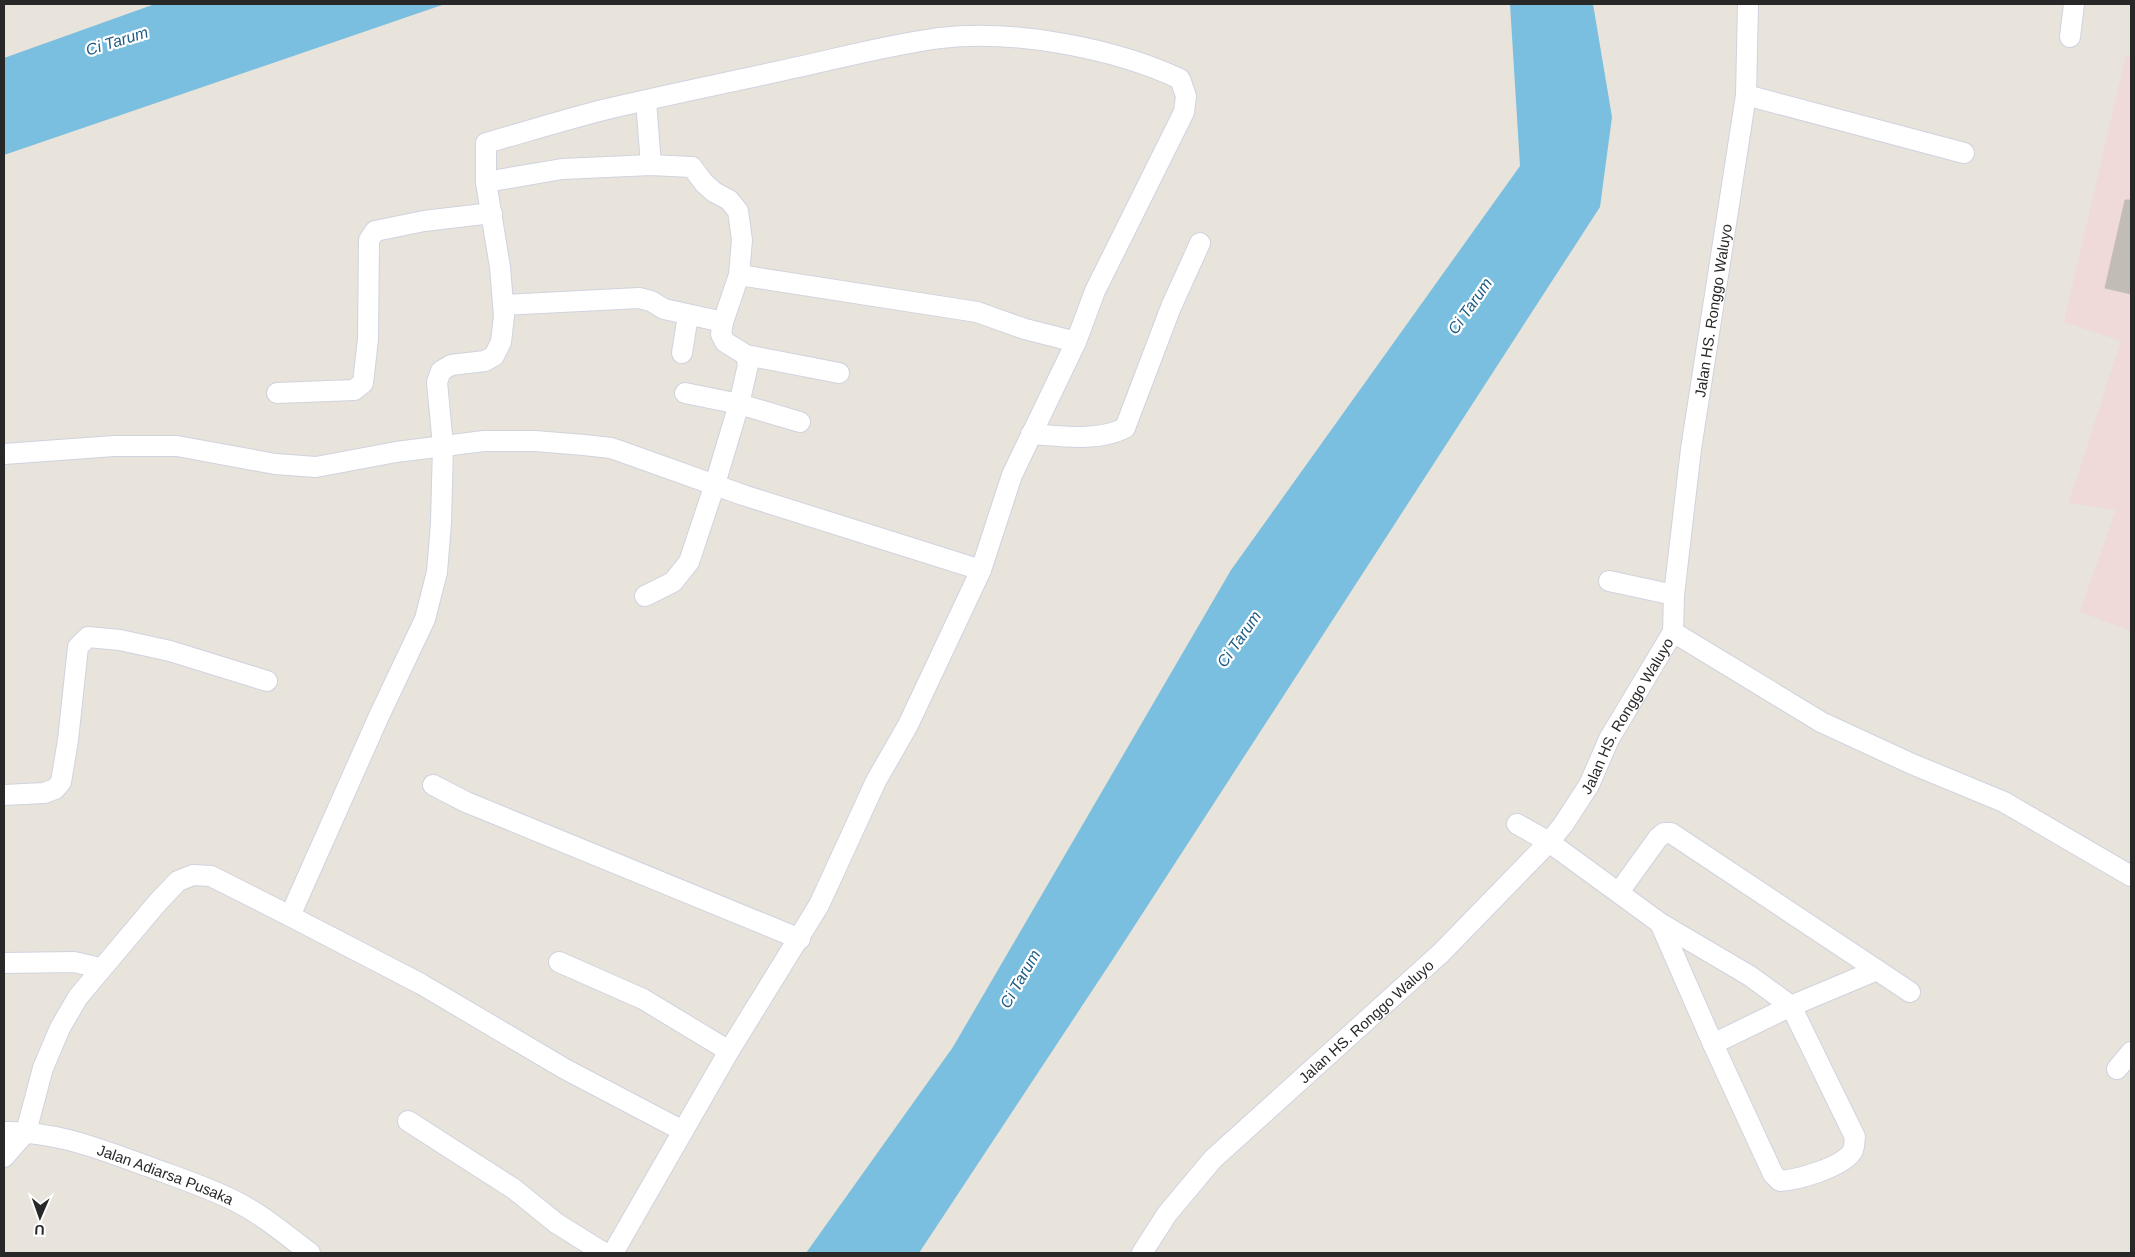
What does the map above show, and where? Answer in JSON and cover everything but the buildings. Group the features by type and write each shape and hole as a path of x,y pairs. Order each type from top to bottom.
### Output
{"street":[{"name":"Jalan HS. Ronggo Waluyo","path":"1142,1253 1167,1214 1213,1159 1441,953 1549,842 1563,825 1588,785 1609,739 1673,632 1674,595 1690,449 1746,96 1748,4"},
{"path":"2070,36 2074,4"},
{"path":"290,916 378,716 425,619 436,572 441,523 443,446 437,382 442,371 451,365 485,361 494,356 502,342 503,305 492,213 486,182 486,143 646,100 882,48 964,36 1019,37 1074,47 1158,69 1180,79 1186,96 1184,112 1096,291 1076,342 1012,475 981,570 908,724 876,781 819,904 800,939 729,1051 613,1253"},
{"path":"1746,96 1964,152"},
{"path":"646,100 651,165"},
{"path":"486,182 562,169 651,165 692,167 704,183 714,192 729,200 738,211 742,240 740,275 723,322 721,334 725,342 746,355 838,373"},
{"path":"278,394 354,390 363,383 367,346 369,240 375,231 424,221 492,213"},
{"path":"1031,434 1092,436 1115,433 1125,428 1171,307 1200,242"},
{"path":"740,275 977,312 1025,329 1076,342"},
{"path":"503,305 639,298 688,315 723,322"},
{"path":"682,353 688,315"},
{"path":"645,596 673,582 689,562 715,484 738,404 748,365 746,355"},
{"path":"685,393 738,404 800,422"},
{"path":"4,454 104,447 177,446 266,462 316,467 352,462 396,452 484,441 535,441 611,448 742,494 981,570"},
{"path":"1609,581 1674,595"},
{"path":"1673,632 1821,722 1912,764 2004,802 2131,876"},
{"path":"4,795 44,793 55,789 61,782 68,740 78,647 88,637 120,640 170,652 267,681"},
{"path":"433,785 466,802 800,939"},
{"path":"1517,824 1549,842 1660,923 1750,976 1791,1006 1855,1137 1854,1151 1845,1160 1795,1180 1780,1181 1773,1174 1660,923"},
{"path":"1619,892 1658,838 1664,833 1672,833 1910,992"},
{"path":"4,1158 26,1132 43,1068 60,1028 78,997 100,968 178,881 193,875 212,876 421,984 566,1069 683,1130"},
{"path":"4,964 74,962 100,968"},
{"path":"559,962 643,999 729,1051"},
{"path":"1713,1044 1791,1006 1877,970"},
{"path":"2117,1069 2131,1052"},
{"path":"408,1121 514,1189 556,1223 604,1253"},
{"name":"Jalan Adiarsa Pusaka","path":"4,1132 52,1135 96,1146 236,1201 271,1223 305,1252"}],"shaded area":[{"path":"2126,56 2131,56 2131,631 2080,612 2116,510 2069,503 2121,341 2064,322"}],"water":[{"name":"Ci Tarum","path":"155,4 445,4 4,155 4,58"},
{"name":"Ci Tarum","path":"1510,4 1593,4 1612,117 1600,207 1115,956 919,1253 806,1253 953,1047 1231,570 1520,166"}]}
